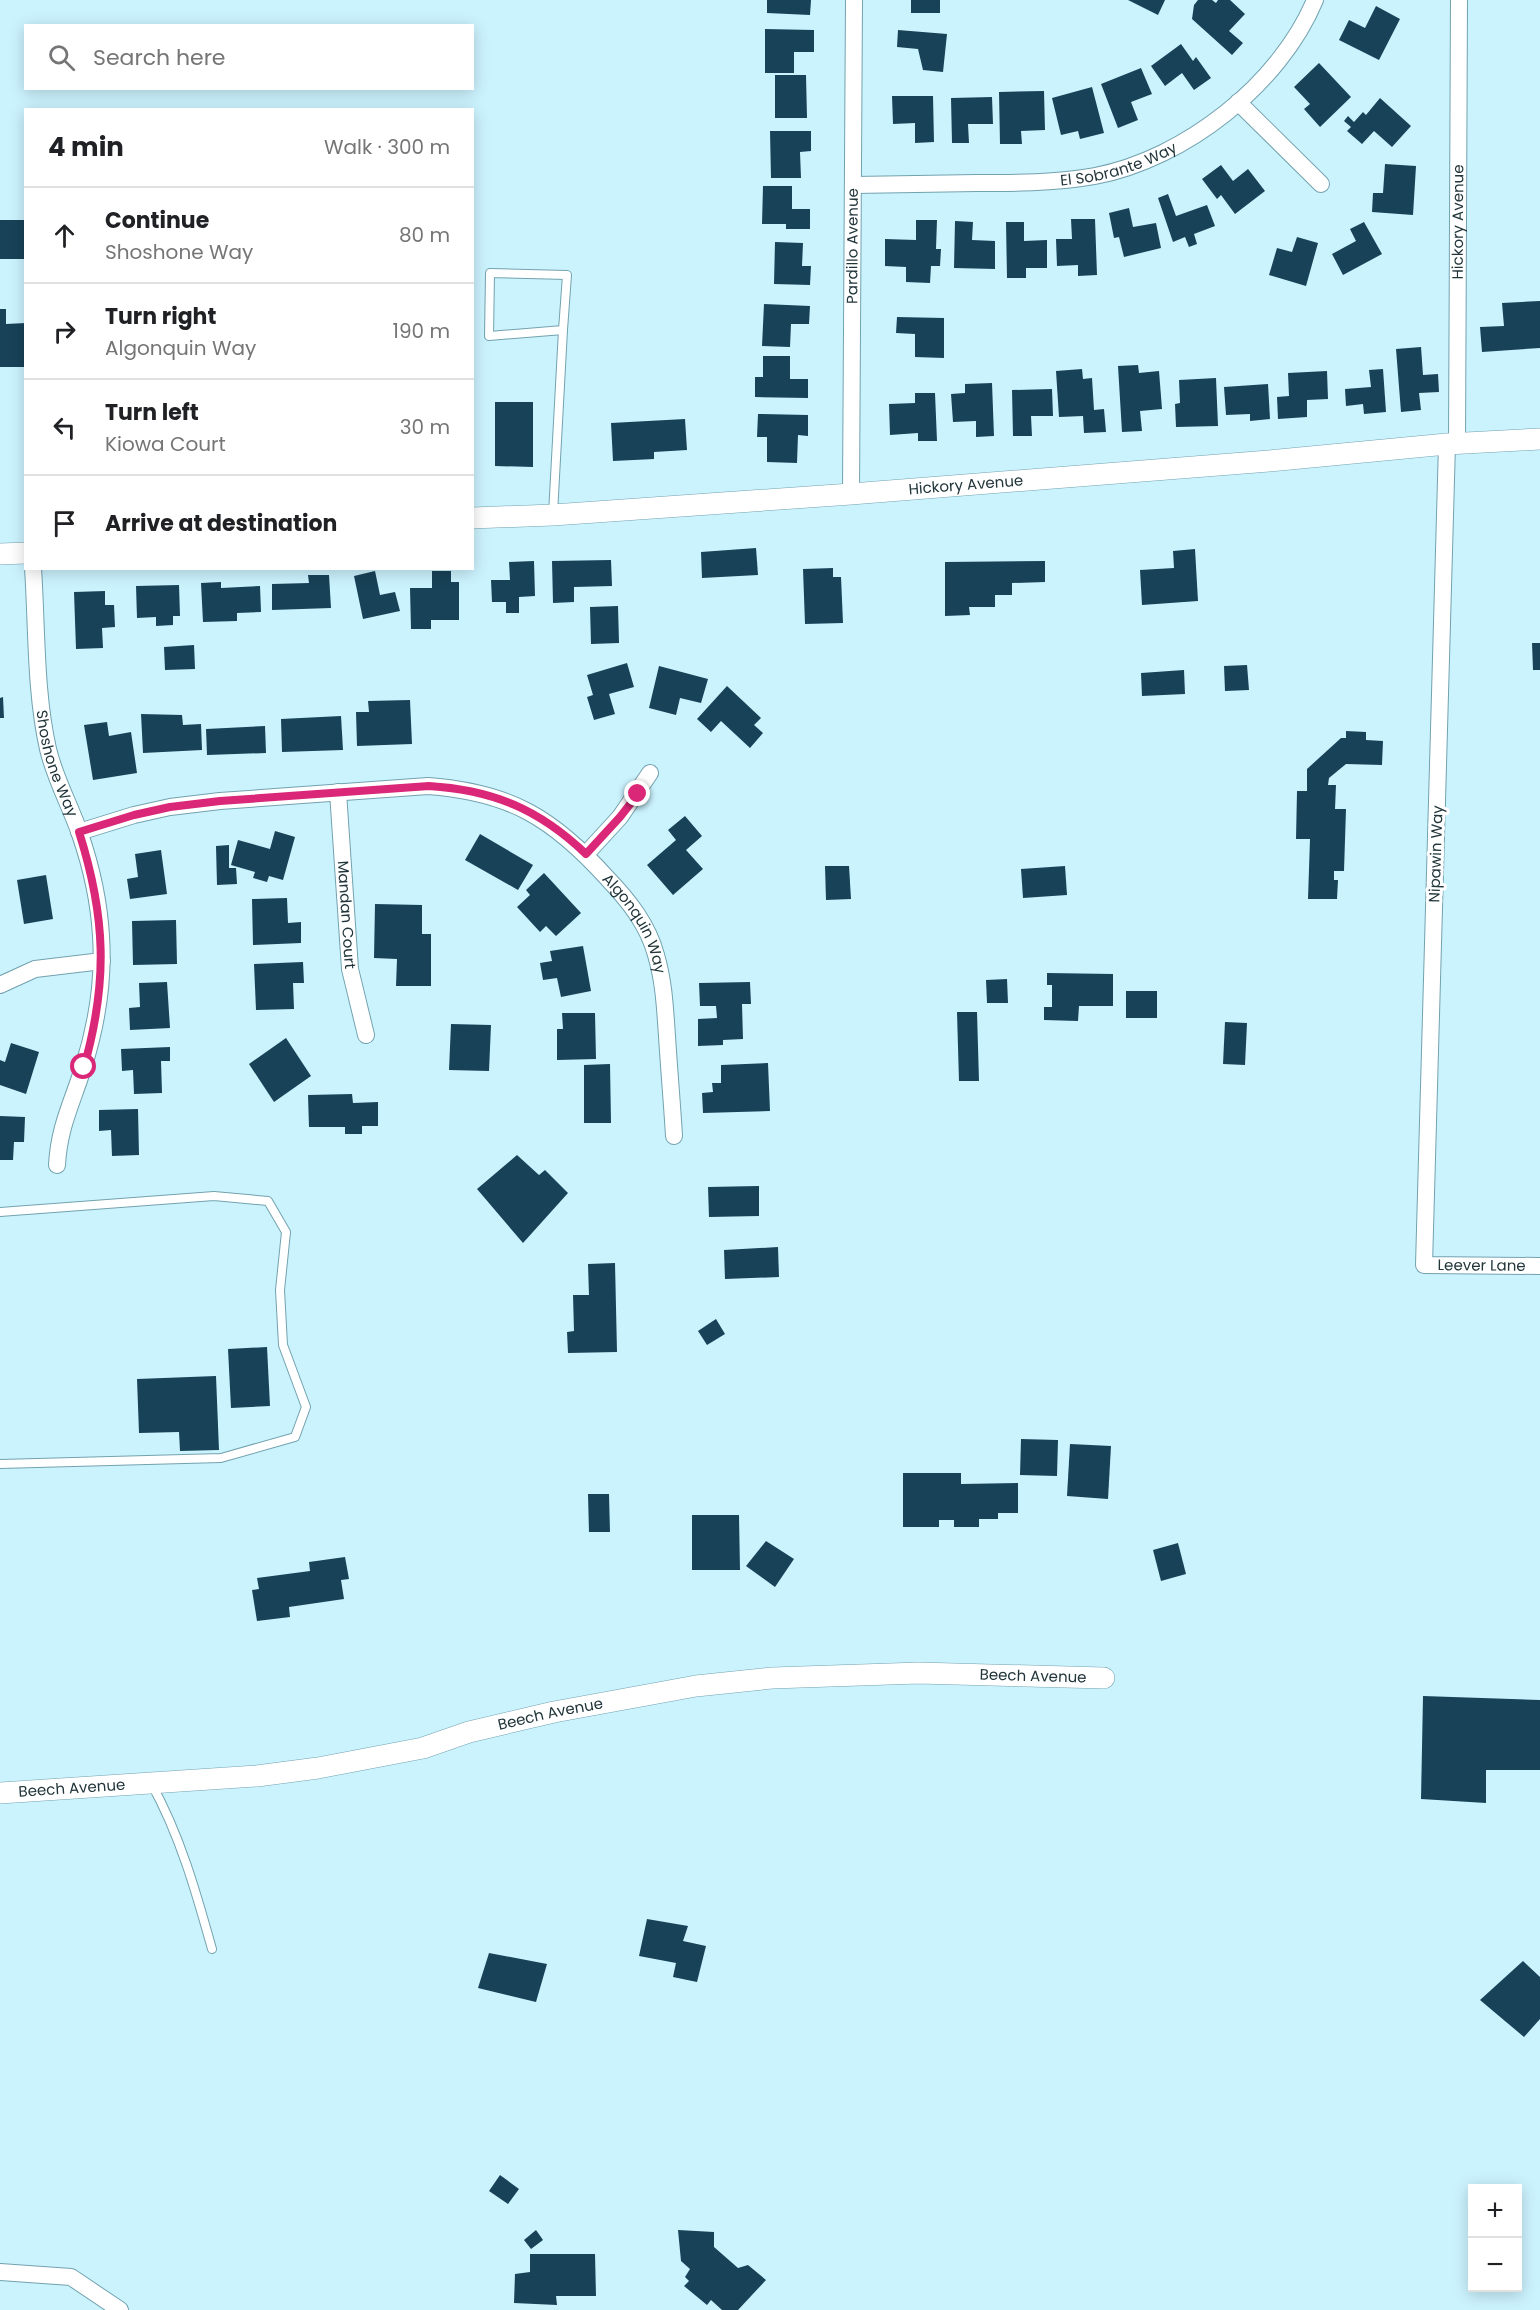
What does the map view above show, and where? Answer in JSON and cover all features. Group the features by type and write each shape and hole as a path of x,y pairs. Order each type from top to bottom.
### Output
{"street":[{"name":"Pardillo Avenue","path":"851,494 854,0"},
{"name":"El Sobrante Way","path":"854,185 1026,183 1097,176 1155,156 1215,121 1263,79 1306,23 1315,0"},
{"name":"Hickory Avenue","path":"1452,444 1459,0"},
{"path":"1238,102 1321,184"},
{"name":"Hickory Avenue","path":"474,518 553,515 851,494 1452,444 1540,439"},
{"name":"Nipawin Way","path":"1424,1265 1452,444"},
{"path":"0,554 24,553"},
{"name":"Shoshone Way","path":"33,570 42,715 60,787 79,832 97,899 102,961 100,996 94,1032 84,1067 65,1116 58,1145 57,1165"},
{"path":"586,854 620,817 650,773"},
{"name":"Algonquin Way","path":"79,832 134,815 170,807 220,801 429,786 459,788 517,805 544,819 586,854 635,910 656,953 663,983 674,1136"},
{"name":"Mandan Court","path":"338,792 350,969 366,1035"},
{"path":"0,985 35,969 102,961"},
{"name":"Leever Lane","path":"1424,1265 1540,1266"},
{"name":"Beech Avenue","path":"0,1793 257,1776 318,1768 423,1748 469,1732 554,1712 696,1686 782,1678 919,1673 1104,1678"},
{"path":"0,2272 71,2277 120,2310"}],"lane":[{"path":"553,515 567,275 490,273 489,336 563,330"},
{"path":"0,1212 214,1196 268,1201 286,1232 280,1290 283,1345 306,1407 294,1437 221,1458 0,1464"},
{"path":"150,1783 166,1811 183,1855 212,1949"}],"building":[{"path":"767,0 811,0 810,15 767,13"},
{"path":"911,0 940,0 940,13 911,13"},
{"path":"1128,0 1165,0 1158,15"},
{"path":"1198,0 1212,0 1216,3 1218,0 1230,0 1245,14 1229,31 1243,43 1232,55 1192,19 1194,5"},
{"path":"1376,6 1400,19 1379,60 1339,40 1349,20 1365,28"},
{"path":"765,29 814,30 814,52 794,52 794,73 765,73"},
{"path":"898,30 947,34 943,72 923,70 918,49 897,47"},
{"path":"1181,44 1193,61 1196,57 1211,78 1194,90 1182,73 1165,86 1151,66"},
{"path":"1319,63 1351,97 1320,127 1304,109 1310,104 1294,87"},
{"path":"1141,68 1152,94 1131,102 1138,120 1118,128 1101,84"},
{"path":"775,75 806,75 807,118 775,118"},
{"path":"1092,87 1104,133 1080,139 1078,131 1061,135 1052,98"},
{"path":"1044,91 1045,130 1021,131 1022,144 1000,144 999,92"},
{"path":"892,96 933,96 934,142 915,143 915,123 893,124"},
{"path":"992,97 993,124 968,124 969,143 952,143 951,98"},
{"path":"1380,98 1411,126 1392,147 1374,131 1362,144 1347,131 1351,127 1344,121 1348,116 1354,122 1363,112 1366,115"},
{"path":"770,131 811,131 811,151 800,152 801,178 771,178"},
{"path":"1385,164 1416,166 1413,215 1372,212 1373,193 1383,193"},
{"path":"1221,165 1233,181 1248,169 1265,191 1235,214 1221,195 1217,199 1202,179"},
{"path":"763,186 792,186 792,209 810,209 810,229 786,229 786,224 762,224"},
{"path":"1168,194 1176,216 1207,205 1215,226 1194,234 1197,244 1189,247 1185,237 1173,242 1158,198"},
{"path":"1129,208 1133,227 1156,223 1161,248 1124,257 1119,237 1114,238 1109,213"},
{"path":"1071,219 1095,219 1097,275 1078,276 1078,265 1057,266 1056,239 1072,239"},
{"path":"0,220 24,220 24,259 0,259"},
{"path":"916,220 937,220 936,249 941,249 940,266 931,266 930,283 906,282 906,267 885,266 885,239 916,240"},
{"path":"955,221 973,222 972,240 995,241 995,269 954,268"},
{"path":"1006,222 1024,222 1024,241 1047,240 1047,268 1026,268 1026,278 1007,278"},
{"path":"1364,222 1382,254 1343,275 1332,254 1356,241 1350,229"},
{"path":"1297,237 1318,243 1306,286 1269,275 1277,248 1292,252"},
{"path":"775,242 803,243 802,266 811,266 810,285 774,284"},
{"path":"1540,301 1540,348 1482,352 1480,327 1504,326 1502,303"},
{"path":"764,304 810,306 809,324 791,324 790,347 762,346"},
{"path":"0,309 6,309 6,324 24,323 24,367 0,367"},
{"path":"897,317 944,318 944,358 915,357 915,334 896,333"},
{"path":"1421,347 1423,375 1438,374 1439,392 1419,393 1421,410 1401,412 1396,349"},
{"path":"763,356 790,356 790,379 808,379 808,398 755,397 755,377 763,377"},
{"path":"1138,365 1139,373 1159,371 1162,409 1140,411 1142,431 1122,432 1118,366"},
{"path":"1082,369 1083,379 1092,378 1094,410 1104,409 1106,432 1084,433 1083,416 1059,417 1056,371"},
{"path":"1383,369 1386,412 1364,414 1363,404 1346,406 1345,389 1371,387 1369,370"},
{"path":"1327,371 1328,399 1307,400 1307,417 1278,419 1277,397 1289,396 1288,373"},
{"path":"1216,378 1218,426 1176,427 1175,404 1180,403 1179,380"},
{"path":"992,383 994,436 976,437 976,421 953,422 951,394 965,393 965,384"},
{"path":"1268,384 1270,419 1250,421 1250,414 1226,415 1224,387"},
{"path":"1052,389 1053,416 1031,416 1032,436 1013,436 1012,390"},
{"path":"915,393 935,393 937,441 918,441 918,433 890,435 889,404 915,403"},
{"path":"495,402 533,402 533,467 495,466"},
{"path":"758,414 808,415 808,436 798,435 797,463 767,462 767,437 757,437"},
{"path":"685,419 687,450 654,452 654,459 613,461 611,423"},
{"path":"756,548 758,575 702,578 701,552"},
{"path":"1195,549 1198,601 1142,605 1140,570 1174,568 1173,551"},
{"path":"611,560 612,586 574,587 574,602 553,603 552,561"},
{"path":"534,561 535,596 519,597 519,613 506,613 506,602 492,602 491,580 510,580 509,562"},
{"path":"1045,561 1045,582 1012,583 1012,595 995,595 995,607 969,607 970,615 945,616 945,562"},
{"path":"833,568 833,577 841,577 843,623 805,624 803,569"},
{"path":"375,571 380,595 395,592 400,611 363,619 354,576"},
{"path":"432,571 451,571 451,582 459,582 459,620 431,620 431,629 411,629 410,588 432,588"},
{"path":"308,575 329,575 331,608 272,610 272,584 309,583"},
{"path":"221,582 221,588 260,586 261,612 237,613 237,621 203,622 201,583"},
{"path":"179,585 180,616 173,616 173,625 156,626 156,617 137,618 136,586"},
{"path":"105,591 105,605 114,605 115,627 102,628 103,648 76,649 74,592"},
{"path":"618,606 619,643 591,644 590,607"},
{"path":"1532,643 1540,643 1540,670 1533,670"},
{"path":"194,645 195,669 165,670 164,647"},
{"path":"627,663 634,687 609,694 615,714 594,720 587,697 593,695 587,675"},
{"path":"1247,665 1249,690 1225,691 1224,666"},
{"path":"659,666 708,679 701,703 680,698 676,715 649,708"},
{"path":"1184,670 1185,694 1142,696 1141,673"},
{"path":"727,686 761,718 754,725 763,733 750,748 721,721 711,732 697,719"},
{"path":"3,697 4,718 0,718 0,698"},
{"path":"410,700 412,744 357,746 356,712 369,712 368,701"},
{"path":"141,714 182,715 183,725 201,724 202,750 143,753"},
{"path":"341,716 343,750 282,752 281,719"},
{"path":"107,722 109,736 131,732 137,773 93,780 84,725"},
{"path":"265,726 266,753 207,755 206,729"},
{"path":"1346,731 1366,732 1366,740 1383,741 1382,765 1346,764 1329,778 1328,785 1336,785 1335,809 1346,809 1344,871 1334,871 1334,880 1338,880 1337,899 1308,899 1310,839 1296,839 1297,791 1307,791 1307,769 1341,738 1346,738"},
{"path":"685,816 702,836 686,850 703,869 673,895 647,865 676,840 668,830"},
{"path":"275,831 295,837 283,880 269,876 267,882 253,878 255,872 231,865 238,840 270,849"},
{"path":"480,834 533,865 518,890 465,860"},
{"path":"229,845 229,868 236,868 237,884 217,885 216,846"},
{"path":"161,850 167,894 130,899 127,879 138,877 135,854"},
{"path":"825,866 849,866 851,899 826,900"},
{"path":"1065,866 1067,895 1023,898 1021,869"},
{"path":"544,873 581,913 556,936 546,926 540,932 517,907 530,895 526,890"},
{"path":"46,875 53,919 24,924 17,880"},
{"path":"287,898 288,923 301,922 301,943 253,945 252,899"},
{"path":"375,904 422,905 422,934 431,934 431,986 396,986 397,959 374,958"},
{"path":"176,920 177,964 133,965 132,921"},
{"path":"583,946 591,991 561,997 557,978 543,980 540,963 552,961 550,951"},
{"path":"303,962 304,983 293,983 294,1009 256,1010 254,964"},
{"path":"1047,973 1113,974 1113,1006 1079,1006 1078,1021 1044,1020 1044,1007 1052,1007 1052,985 1047,985"},
{"path":"1007,979 1008,1003 987,1003 986,980"},
{"path":"167,982 170,1028 130,1030 129,1008 140,1007 139,983"},
{"path":"750,982 751,1004 742,1004 743,1039 723,1040 723,1045 698,1046 698,1019 717,1018 716,1006 700,1006 699,983"},
{"path":"1126,991 1157,991 1157,1018 1126,1018"},
{"path":"957,1012 977,1012 979,1081 959,1081"},
{"path":"562,1013 595,1013 596,1059 557,1060 557,1029 563,1029"},
{"path":"1225,1022 1247,1023 1245,1065 1223,1064"},
{"path":"451,1024 491,1025 489,1071 449,1070"},
{"path":"286,1038 311,1076 274,1102 249,1064"},
{"path":"11,1043 39,1052 26,1094 0,1085 0,1060 5,1062"},
{"path":"170,1047 170,1061 161,1061 162,1093 134,1094 133,1070 122,1071 121,1049"},
{"path":"768,1063 770,1111 703,1113 702,1093 713,1092 712,1083 721,1083 721,1065"},
{"path":"610,1064 611,1123 584,1123 584,1065"},
{"path":"352,1094 353,1103 378,1102 378,1126 362,1126 362,1134 345,1134 345,1127 309,1127 308,1095"},
{"path":"138,1109 139,1155 112,1156 111,1130 99,1131 99,1110"},
{"path":"0,1116 25,1117 24,1142 14,1142 13,1160 0,1160"},
{"path":"517,1155 539,1175 545,1170 568,1193 523,1243 477,1189"},
{"path":"759,1186 759,1216 709,1217 708,1187"},
{"path":"778,1247 779,1277 725,1279 724,1250"},
{"path":"615,1263 617,1352 568,1353 567,1332 574,1331 573,1295 589,1295 588,1264"},
{"path":"716,1319 725,1334 707,1345 698,1331"},
{"path":"267,1347 270,1406 231,1408 228,1349"},
{"path":"216,1376 219,1450 180,1451 179,1432 139,1433 137,1379"},
{"path":"1021,1439 1058,1440 1057,1476 1020,1475"},
{"path":"1070,1444 1111,1446 1108,1499 1067,1496"},
{"path":"903,1473 961,1473 961,1484 1018,1483 1018,1513 998,1513 998,1519 979,1519 979,1527 954,1527 954,1520 939,1520 939,1527 903,1527"},
{"path":"588,1494 609,1494 610,1532 589,1532"},
{"path":"692,1515 739,1515 740,1570 692,1570"},
{"path":"766,1541 794,1559 775,1587 746,1566"},
{"path":"1178,1543 1186,1574 1161,1581 1153,1550"},
{"path":"345,1557 349,1579 341,1580 344,1599 289,1607 290,1617 257,1621 252,1590 259,1589 257,1578 310,1571 309,1562"},
{"path":"1423,1696 1540,1700 1540,1770 1486,1770 1486,1803 1421,1799"},
{"path":"647,1919 688,1926 683,1941 706,1946 697,1982 673,1977 676,1963 639,1956"},
{"path":"489,1953 547,1964 536,2002 478,1988"},
{"path":"1523,1961 1540,1977 1540,2019 1524,2037 1480,2000"},
{"path":"500,2175 519,2189 508,2204 489,2191"},
{"path":"536,2230 543,2240 531,2249 524,2240"},
{"path":"678,2230 714,2232 714,2247 738,2268 748,2265 766,2280 738,2310 722,2310 711,2300 707,2305 684,2286 689,2281 685,2277 690,2269 681,2261"},
{"path":"530,2254 595,2254 596,2296 556,2296 557,2305 514,2303 515,2274 530,2272"}],"route":[{"path":"84,1067 94,1032 100,996 102,961 97,899 79,832 134,815 170,807 220,801 429,786 459,788 517,805 544,819 586,854 638,794"}]}
